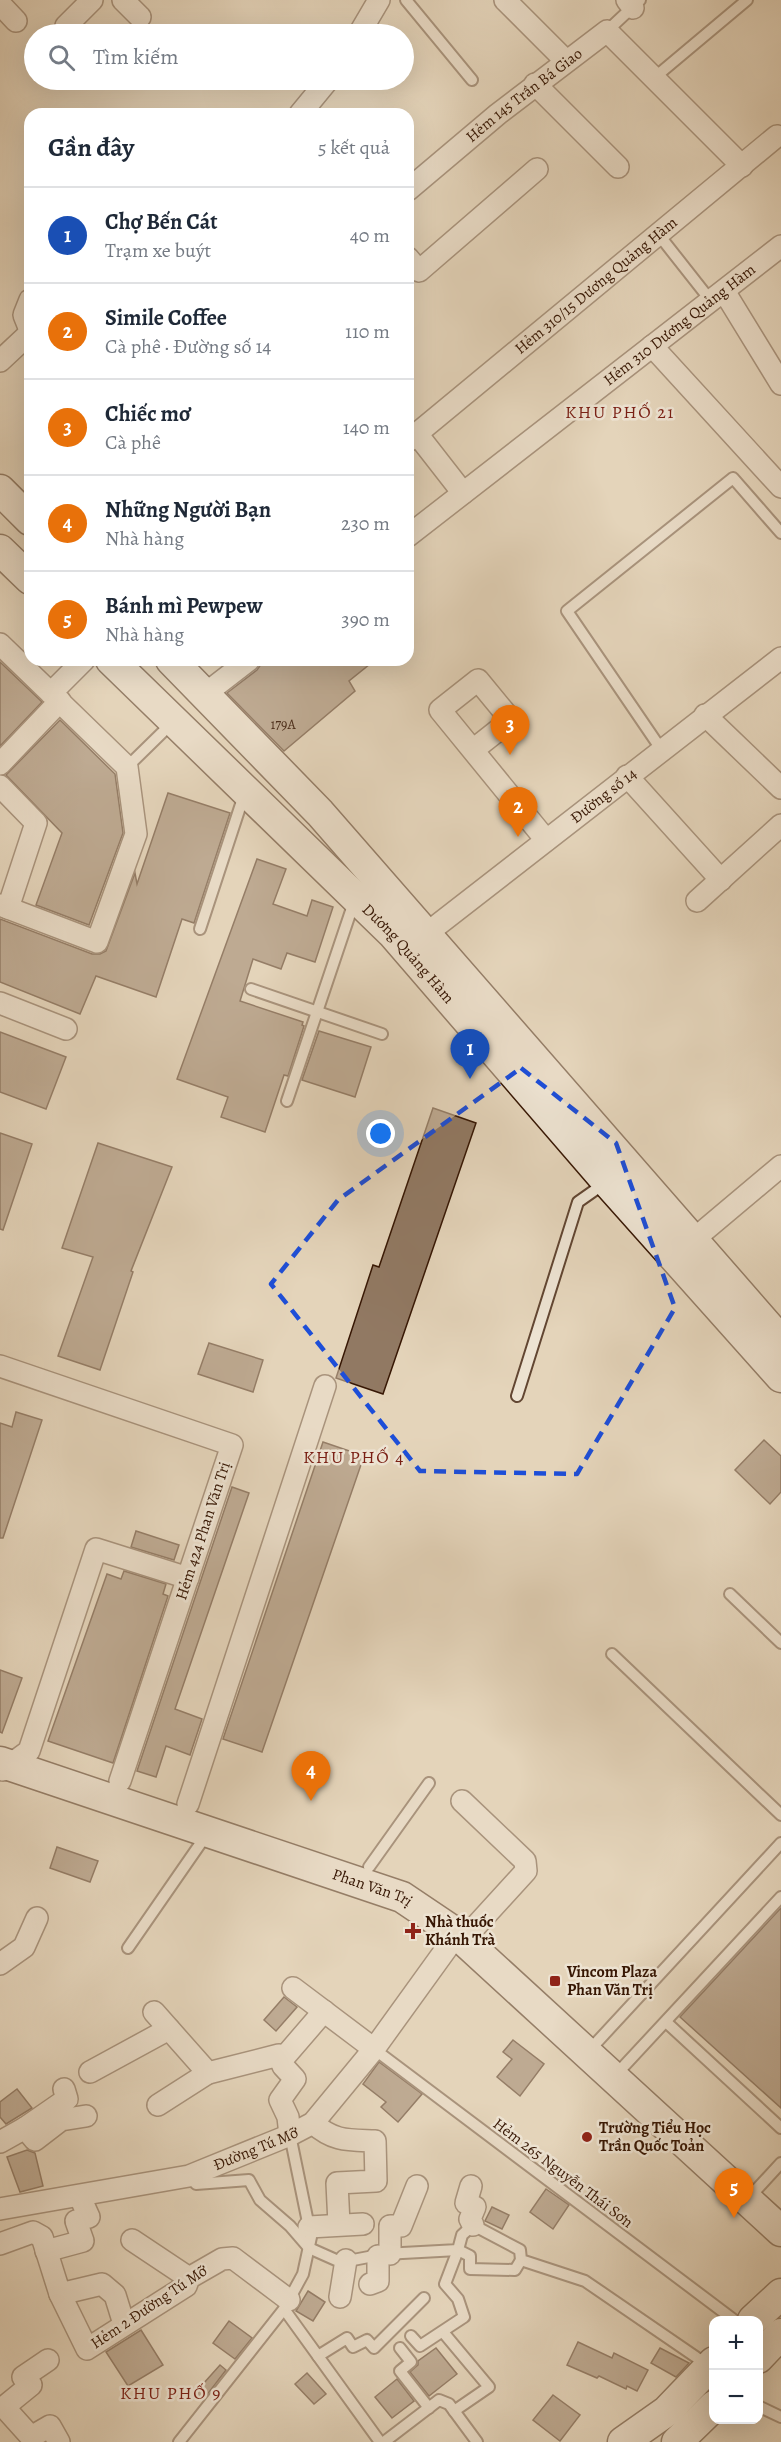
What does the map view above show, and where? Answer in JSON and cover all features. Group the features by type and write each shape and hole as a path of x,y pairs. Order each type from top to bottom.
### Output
{"street":[{"path":"68,24 92,0"},
{"path":"123,0 141,17"},
{"path":"365,24 379,0"},
{"path":"505,0 566,61"},
{"path":"0,4 16,21"},
{"path":"607,31 742,166"},
{"name":"Hẻm 145 Trần Bá Giao","path":"414,185 536,84 607,31"},
{"path":"536,84 618,167"},
{"path":"305,108 320,90"},
{"name":"Hẻm 310/15 Dương Quảng Hàm","path":"414,436 777,136"},
{"path":"414,265 419,271 537,169"},
{"name":"Hẻm 310 Dương Quảng Hàm","path":"414,531 781,246"},
{"path":"717,296 781,384"},
{"path":"0,361 24,337"},
{"path":"652,346 781,486"},
{"name":"Hẻm 310/15 Dương Quảng Hàm","path":"414,438 463,493"},
{"path":"0,490 24,514"},
{"path":"0,550 24,573"},
{"path":"0,644 127,767 136,834 97,942 4,906 36,823 0,786"},
{"name":"Đường số 14","path":"416,942 781,658"},
{"path":"0,764 79,666"},
{"name":"Dương Quảng Hàm","path":"117,666 355,898 416,942 693,1240 781,1341"},
{"name":"Dương Quảng Hàm","path":"177,666 320,813 416,942 607,1182 781,1377"},
{"path":"205,694 241,666"},
{"path":"705,715 781,788"},
{"path":"473,750 546,840"},
{"path":"627,776 721,880"},
{"path":"698,901 781,825"},
{"path":"0,1003 66,1029"},
{"path":"693,1240 778,1176"},
{"name":"Hẻm 424 Phan Văn Trị","path":"0,1366 232,1445 120,1781"},
{"path":"188,1804 325,1386"},
{"path":"8,1758 96,1549 188,1578"},
{"name":"Phan Văn Trị","path":"8,1758 120,1781 188,1804 221,1829 369,1867 408,1881 592,2047 781,2231"},
{"name":"Phan Văn Trị","path":"8,1758 221,1829 402,1897 466,1931"},
{"name":"Đường Tú Mỡ","path":"0,2209 80,2197 189,2176 290,2135 313,2123 466,1931 526,1871 525,1861 462,1801"},
{"path":"0,1964 24,1947 37,1918"},
{"path":"293,1988 374,2049"},
{"path":"281,2061 324,2011"},
{"path":"154,2012 208,2073"},
{"path":"90,2072 169,2029"},
{"name":"Phan Văn Trị","path":"592,2047 624,2066 781,2210"},
{"path":"158,2105 208,2073 279,2055 283,2066 295,2079 280,2100 288,2117 290,2135"},
{"path":"0,2142 67,2099 64,2089"},
{"path":"25,2128 35,2140 61,2121 86,2116"},
{"path":"313,2123 323,2132 337,2139 375,2141 376,2181 337,2183 339,2224"},
{"path":"370,2284 378,2281 390,2226 401,2226 417,2186"},
{"path":"471,2186 466,2203 475,2207 470,2219 473,2225"},
{"path":"46,2251 83,2241 76,2221 88,2217 80,2197"},
{"path":"309,2237 339,2224 363,2224"},
{"name":"Hẻm 2 Đường Tú Mỡ","path":"0,2244 33,2232 42,2237 60,2294 87,2349 186,2286 189,2278 222,2259 233,2258 286,2305"},
{"path":"132,2240 189,2278"},
{"path":"340,2296 346,2260"},
{"path":"60,2294 102,2284 115,2295 124,2324"},
{"path":"757,2316 781,2294"},
{"path":"763,2354 781,2334"},
{"path":"48,2360 24,2377 31,2385 4,2407 31,2438 50,2426 59,2442"},
{"path":"623,2442 667,2411 709,2366"},
{"path":"677,2442 709,2411"}],"lane":[{"path":"406,0 472,80"},
{"path":"654,78 747,0"},
{"name":"Hẻm 145 Trần Bá Giao","path":"607,31 633,3"},
{"path":"659,234 717,296"},
{"path":"662,749 567,611 733,478 781,533"},
{"path":"127,767 173,722"},
{"path":"200,929 245,793"},
{"path":"287,1101 355,898"},
{"path":"251,989 382,1034"},
{"path":"517,1396 578,1202 607,1182"},
{"path":"730,1594 781,1643"},
{"path":"612,1653 781,1815"},
{"path":"369,1867 429,1783"},
{"path":"128,1948 221,1829"},
{"path":"592,2047 781,1843"},
{"path":"624,2066 781,1897"},
{"path":"666,2022 781,2128"},
{"name":"Hẻm 265 Nguyễn Thái Sơn","path":"374,2049 729,2316"},
{"path":"179,2442 286,2305 303,2274 309,2237 290,2135"},
{"path":"757,2189 781,2163"},
{"path":"189,2176 196,2184 249,2180 260,2200 290,2226 309,2237 336,2260 458,2250 470,2256 470,2269 515,2270 521,2260 520,2250 473,2225 462,2235 458,2250 445,2284 458,2300 464,2317 420,2346 411,2336"},
{"path":"521,2260 585,2281 709,2363"},
{"path":"318,2356 347,2338 353,2347 368,2340 374,2348 424,2298"},
{"path":"286,2305 318,2356 380,2442"},
{"path":"443,2332 489,2387 454,2411"},
{"path":"400,2348 411,2362 400,2371 429,2408"},
{"path":"384,2442 439,2400 449,2404 477,2442"},
{"path":"763,2408 781,2417"}],"highlighted area":[{"path":"521,1068 616,1143 675,1308 577,1474 420,1471 271,1284 338,1200"}],"building":[{"path":"0,662 42,702 0,746"},
{"path":"260,666 368,666 349,681 355,691 284,751 227,693"},
{"path":"60,720 115,774 123,833 89,925 36,905 62,833 6,775"},
{"path":"168,793 230,813 194,923 182,919 156,997 96,976 80,1014 0,982 0,919 92,954 106,951 135,873 137,884"},
{"path":"257,859 286,869 273,904 307,916 312,900 333,907 315,962 287,953 281,969 253,959 240,1001 303,1022 304,1026 288,1076 284,1075 265,1132 221,1117 228,1097 177,1079"},
{"path":"319,1031 371,1047 355,1097 302,1080"},
{"path":"0,1032 66,1057 46,1109 0,1092"},
{"path":"433,1108 476,1123 383,1394 336,1378 373,1265 379,1267"},
{"path":"0,1133 32,1144 3,1230 0,1229"},
{"path":"98,1143 172,1167 131,1271 133,1272 100,1370 58,1356 93,1257 62,1248"},
{"path":"209,1343 263,1360 253,1392 198,1374"},
{"path":"16,1412 42,1420 3,1538 0,1538 0,1423 12,1427"},
{"path":"764,1440 781,1456 781,1492 770,1504 735,1470"},
{"path":"323,1442 364,1456 262,1752 223,1739"},
{"path":"232,1487 249,1493 175,1709 202,1719 190,1755 166,1746 156,1777 137,1771"},
{"path":"136,1531 179,1545 174,1560 131,1547"},
{"path":"124,1571 166,1584 163,1594 168,1596 113,1763 48,1741 107,1574 121,1579"},
{"path":"0,1670 22,1678 2,1733 0,1732"},
{"path":"57,1847 98,1861 90,1882 50,1868"},
{"path":"781,1908 781,2108 680,2017"},
{"path":"284,1997 297,2007 276,2031 264,2020"},
{"path":"513,2040 544,2064 520,2096 497,2077 512,2059 503,2052"},
{"path":"379,2062 422,2094 398,2122 381,2107 386,2102 363,2084"},
{"path":"17,2089 32,2108 6,2124 0,2117 0,2102"},
{"path":"27,2150 35,2153 43,2186 20,2192 7,2157"},
{"path":"546,2189 569,2205 553,2229 530,2212"},
{"path":"492,2207 509,2215 502,2229 485,2221"},
{"path":"308,2291 325,2302 313,2321 296,2311"},
{"path":"229,2321 252,2338 235,2359 213,2343"},
{"path":"141,2330 163,2365 128,2386 106,2352"},
{"path":"578,2342 612,2358 614,2353 648,2370 637,2391 627,2386 626,2389 599,2376 597,2378 567,2365"},
{"path":"436,2348 457,2374 429,2396 410,2372 418,2365 418,2361"},
{"path":"660,2348 689,2363 676,2377 651,2363"},
{"path":"220,2365 226,2370 203,2400 195,2393"},
{"path":"307,2373 326,2394 314,2404 295,2384"},
{"path":"397,2379 414,2401 392,2418 375,2397"},
{"path":"553,2395 580,2415 560,2441 533,2420"}],"place":[{"name":"Chiếc mơ","path":"510,755"},
{"name":"Simile Coffee","path":"518,837"},
{"name":"Chợ Bến Cát","path":"470,1079"},
{"name":"Những Người Bạn","path":"311,1801"},
{"name":"Nhà thuốc Khánh Trà","path":"413,1931"},
{"name":"Vincom Plaza Phan Văn Trị","path":"555,1981"},
{"name":"Trường Tiểu Học Trần Quốc Toản","path":"587,2137"},
{"name":"Bánh mì Pewpew","path":"734,2218"}],"district":[{"name":"KHU PHỐ 21","path":"620,412"},
{"name":"KHU PHỐ 4","path":"354,1457"},
{"name":"KHU PHỐ 9","path":"171,2393"}]}
